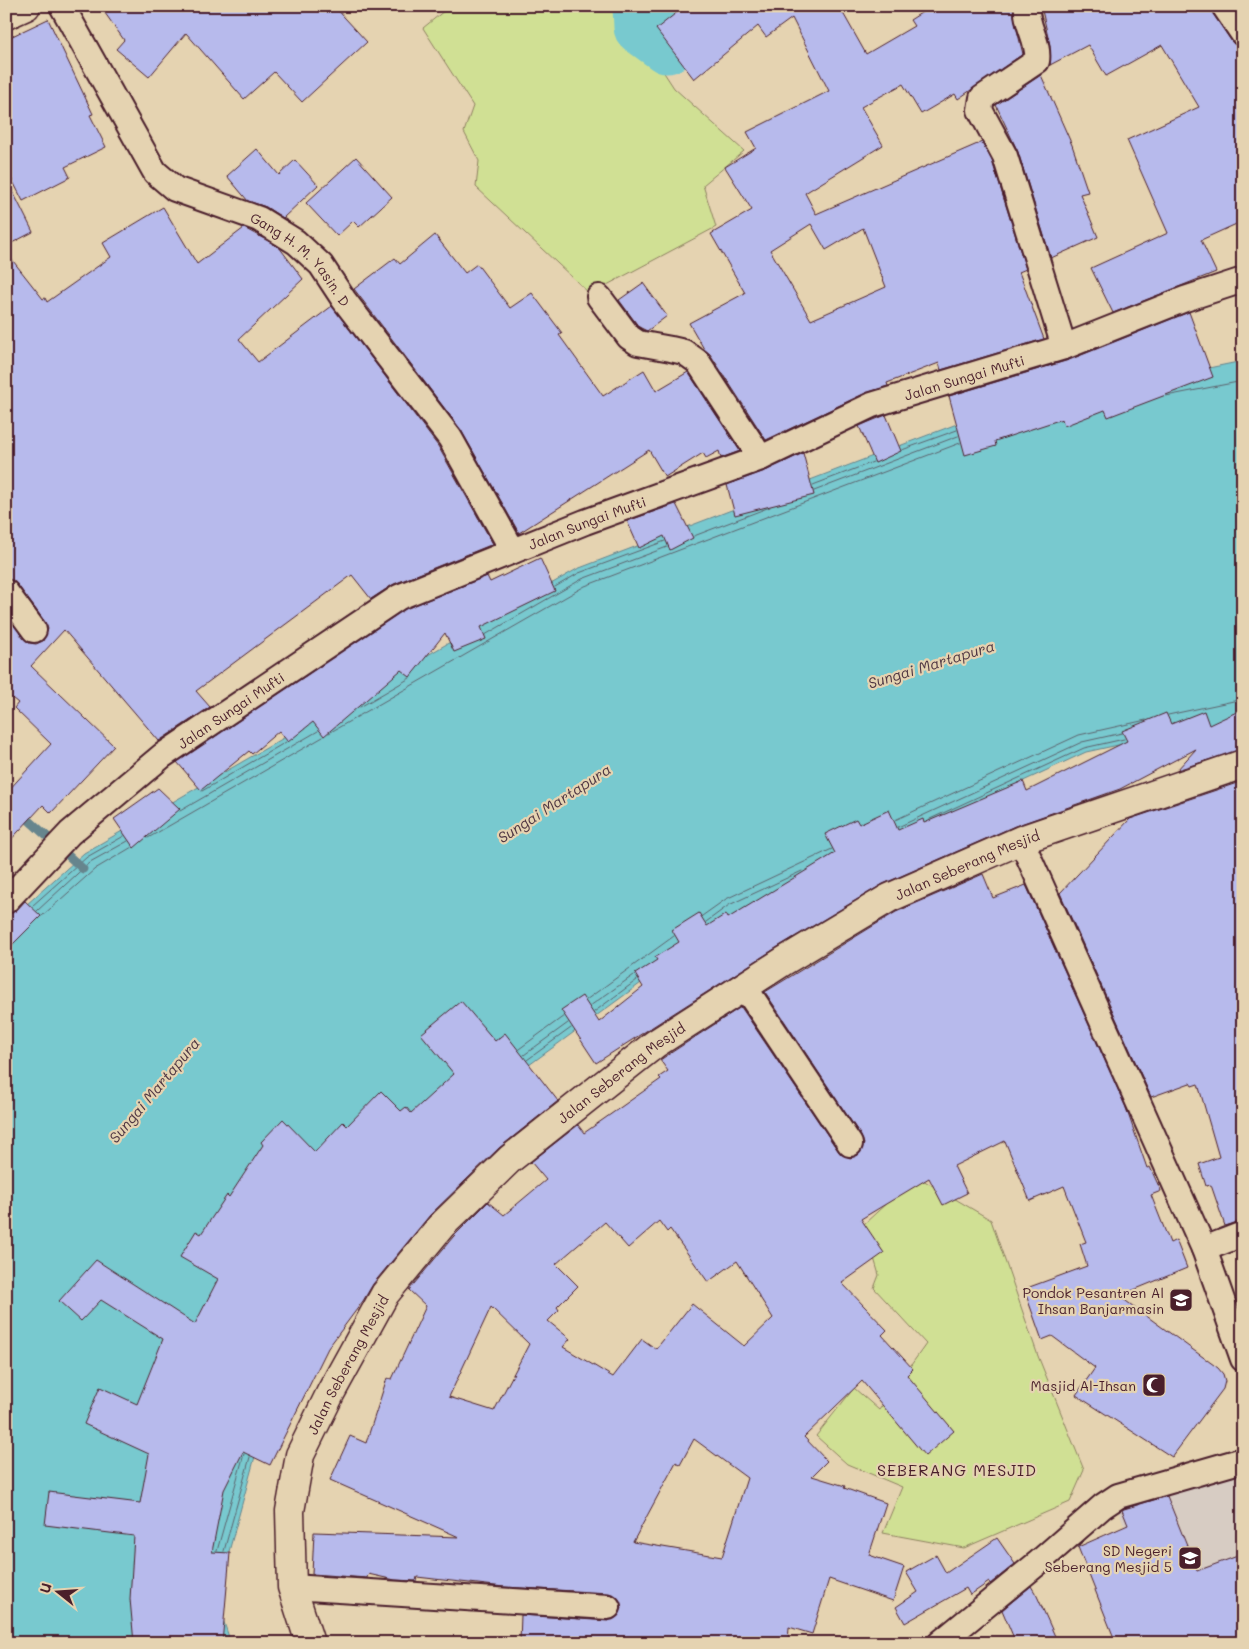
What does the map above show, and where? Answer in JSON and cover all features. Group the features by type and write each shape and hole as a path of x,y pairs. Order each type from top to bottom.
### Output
{"street":[{"path":"6,15 26,6"},
{"name":"Gang H. M. Yasin. D","path":"62,6 155,172 175,190 259,219 296,242 320,265 344,300 450,438 513,551"},
{"path":"1027,6 1026,16 1038,52 1037,61 982,98 980,110 1005,156 1064,347"},
{"path":"1224,6 1243,34"},
{"name":"Jalan Sungai Mufti","path":"6,900 70,833 162,756 399,597 585,522 761,458 872,405 1064,347 1185,299 1243,280"},
{"path":"599,297 629,337 638,343 684,352 698,362 761,458"},
{"path":"6,592 34,630"},
{"name":"Jalan Seberang Mesjid","path":"310,1643 292,1586 290,1511 300,1455 331,1392 385,1294 441,1226 510,1159 655,1044 744,986 889,898 1021,840 1243,764"},
{"path":"1021,840 1204,1249 1243,1359"},
{"path":"744,986 850,1144"},
{"path":"1204,1249 1243,1234"},
{"path":"940,1643 1118,1496 1243,1460"},
{"path":"292,1586 608,1607"}],"shaded area":[{"name":"SD Negeri Seberang Mesjid 5","path":"1243,1470 1243,1612 1169,1641 1116,1504"}],"green space":[{"path":"450,6 639,6 637,31 674,88 744,151 703,185 716,227 590,294 476,187 479,161 464,132 473,106 423,28"},
{"path":"916,1176 991,1220 1038,1356 1084,1470 1070,1502 964,1548 883,1533 902,1487 847,1464 816,1436 854,1388 879,1410 926,1344 874,1288 879,1275 864,1224"}],"water":[{"name":"Sungai Martapura","path":"1243,361 1243,718 1086,752 734,915 499,1087 282,1358 216,1599 231,1643 6,1643 6,923 84,853 577,569 983,414"}],"building":[{"path":"100,6 334,6 367,42 302,102 274,72 244,99 186,33 149,77 116,49 124,40"},
{"path":"685,6 839,6 866,54 914,26 910,20 932,6 1013,6 1023,54 958,99 955,94 921,114 903,84 861,107 883,145 805,193 816,214 982,142 992,161 1026,269 1019,272 1044,339 941,370 939,363 887,383 888,386 866,393 766,440 710,354 704,349 689,323 745,293 711,234 752,210 725,167 756,148 747,132 829,91 792,18 766,37 758,26 694,79 656,29","holes":["811,224 826,250 863,228 886,287 811,320 770,250"]},
{"path":"1041,6 1210,6 1213,14 1232,42 1243,54 1243,221 1201,240 1216,272 1113,313 1091,268 1168,233 1127,140 1199,107 1162,45 1106,76 1088,45 1050,65 1050,45"},
{"path":"48,19 93,114 90,115 106,147 65,167 70,177 23,201 6,168 6,39"},
{"path":"1041,75 1072,145 1088,192 1080,194 1098,237 1051,258 1018,152 996,105"},
{"path":"257,149 279,175 295,160 318,185 283,218 266,207 248,201 227,176"},
{"path":"356,157 392,197 359,227 353,221 337,236 306,203"},
{"path":"6,178 33,232 6,246"},
{"path":"163,207 197,264 244,228 279,247 303,279 239,339 258,362 332,306 438,446 493,544 394,584 371,599 352,575 196,691 210,707 159,741 64,630 31,666 114,746 51,813 43,805 6,845 6,793 51,744 14,708 18,703 6,693 6,616 29,643 36,644 43,641 48,629 45,622 17,584 6,579 6,252 47,302 111,257 103,243"},
{"path":"435,235 465,273 477,264 510,308 532,293 562,333 559,335 603,396 644,370 656,391 688,372 740,451 721,458 719,451 706,458 703,453 665,477 649,450 519,533 461,430 354,289 395,258 400,264"},
{"path":"643,283 667,316 647,331 639,327 619,300"},
{"path":"1189,312 1213,377 1108,417 1105,410 1064,426 1062,419 995,441 996,446 965,455 949,396 1069,360"},
{"path":"886,415 901,451 875,463 859,426"},
{"path":"803,453 814,495 735,515 727,485 767,470"},
{"path":"676,504 693,538 670,550 664,536 639,548 627,521"},
{"path":"540,558 555,591 481,627 486,639 454,652 445,633 410,677 401,670 324,736 313,722 288,742 279,731 252,754 249,751 201,790 177,762 405,609 487,576 490,582"},
{"path":"1243,709 1243,749 1177,770 1196,749 1120,789 1015,826 883,884 776,948 596,1063 561,1010 582,996 599,1022 643,987 635,974 657,960 655,957 679,942 672,930 699,913 707,926 726,914 728,918 835,853 825,834 856,819 859,824 889,810 898,830 923,819 924,823 1023,781 1027,791 1127,741 1122,731 1166,713 1171,724 1204,711 1209,725"},
{"path":"1243,781 1243,1221 1225,1226 1211,1185 1206,1186 1199,1164 1219,1157 1198,1084 1192,1086 1190,1083 1151,1097 1060,893 1130,819"},
{"path":"158,788 180,809 134,848 114,819"},
{"path":"983,874 993,898 1026,885 1125,1105 1147,1168 1150,1167 1161,1191 1151,1195 1170,1243 1176,1240 1187,1268 1119,1296 1218,1368 1223,1374 1225,1381 1223,1389 1172,1457 1076,1395 1095,1368 1052,1336 1042,1340 1024,1289 1087,1266 1080,1244 1086,1242 1064,1186 1030,1201 1005,1141 954,1166 967,1193 943,1205 929,1178 861,1219 884,1253 842,1283 887,1330 882,1335 913,1369 907,1375 954,1431 925,1456 862,1381 804,1437 827,1461 812,1476 845,1486 844,1488 886,1503 869,1555 904,1567 893,1601 829,1579 812,1634 789,1627 788,1643 520,1643 521,1615 608,1621 619,1615 622,1608 620,1601 616,1596 609,1593 504,1587 417,1577 416,1581 395,1580 368,1574 367,1578 312,1574 314,1532 459,1537 330,1480 350,1436 366,1443 387,1378 392,1379 426,1306 409,1290 453,1237 488,1202 504,1215 546,1180 531,1162 578,1125 584,1133 661,1079 659,1077 668,1071 660,1060 741,1007 839,1152 850,1158 858,1155 864,1144 861,1136 765,992 896,912","holes":["659,1221 667,1232 670,1229 708,1282 737,1261 773,1318 744,1346 692,1304 656,1349 642,1339 613,1377 563,1347 570,1339 548,1321 559,1310 557,1307 578,1286 556,1264 605,1222 628,1248","491,1307 529,1344 494,1411 449,1397","694,1439 747,1478 722,1557 633,1542 676,1462 680,1465"]},
{"path":"25,901 41,916 6,951 6,914 16,911"},
{"path":"461,1001 495,1041 505,1033 558,1101 499,1148 430,1215 373,1284 363,1301 328,1348 270,1465 243,1452 224,1490 212,1552 230,1553 222,1643 134,1643 130,1599 134,1536 45,1525 49,1492 140,1503 149,1454 84,1424 100,1387 137,1404 163,1339 101,1300 81,1321 59,1301 96,1260 195,1324 218,1279 180,1257 196,1231 201,1234 227,1195 229,1197 263,1145 261,1142 283,1119 315,1152 343,1122 347,1126 381,1091 401,1111 406,1107 411,1113 454,1074 421,1034"},
{"path":"1167,1496 1197,1571 1243,1554 1243,1643 1116,1643 1078,1547 1128,1525 1122,1510"},
{"path":"997,1538 1015,1564 990,1584 989,1582 970,1595 966,1588 905,1623 896,1607 918,1592 906,1572 936,1555 946,1573"},
{"path":"1031,1586 1058,1643 1016,1643 1002,1610"}],"waterway":[{"path":"640,6 641,27 667,46 726,6"},
{"path":"20,812 83,869"}],"place":[{"name":"Pondok Pesantren Al Ihsan Banjarmasin","path":"1181,1300"},
{"name":"Masjid Al-Ihsan","path":"1154,1385"},
{"name":"SD Negeri Seberang Mesjid 5","path":"1190,1558"}],"district":[{"name":"SEBERANG MESJID","path":"957,1469"}]}
